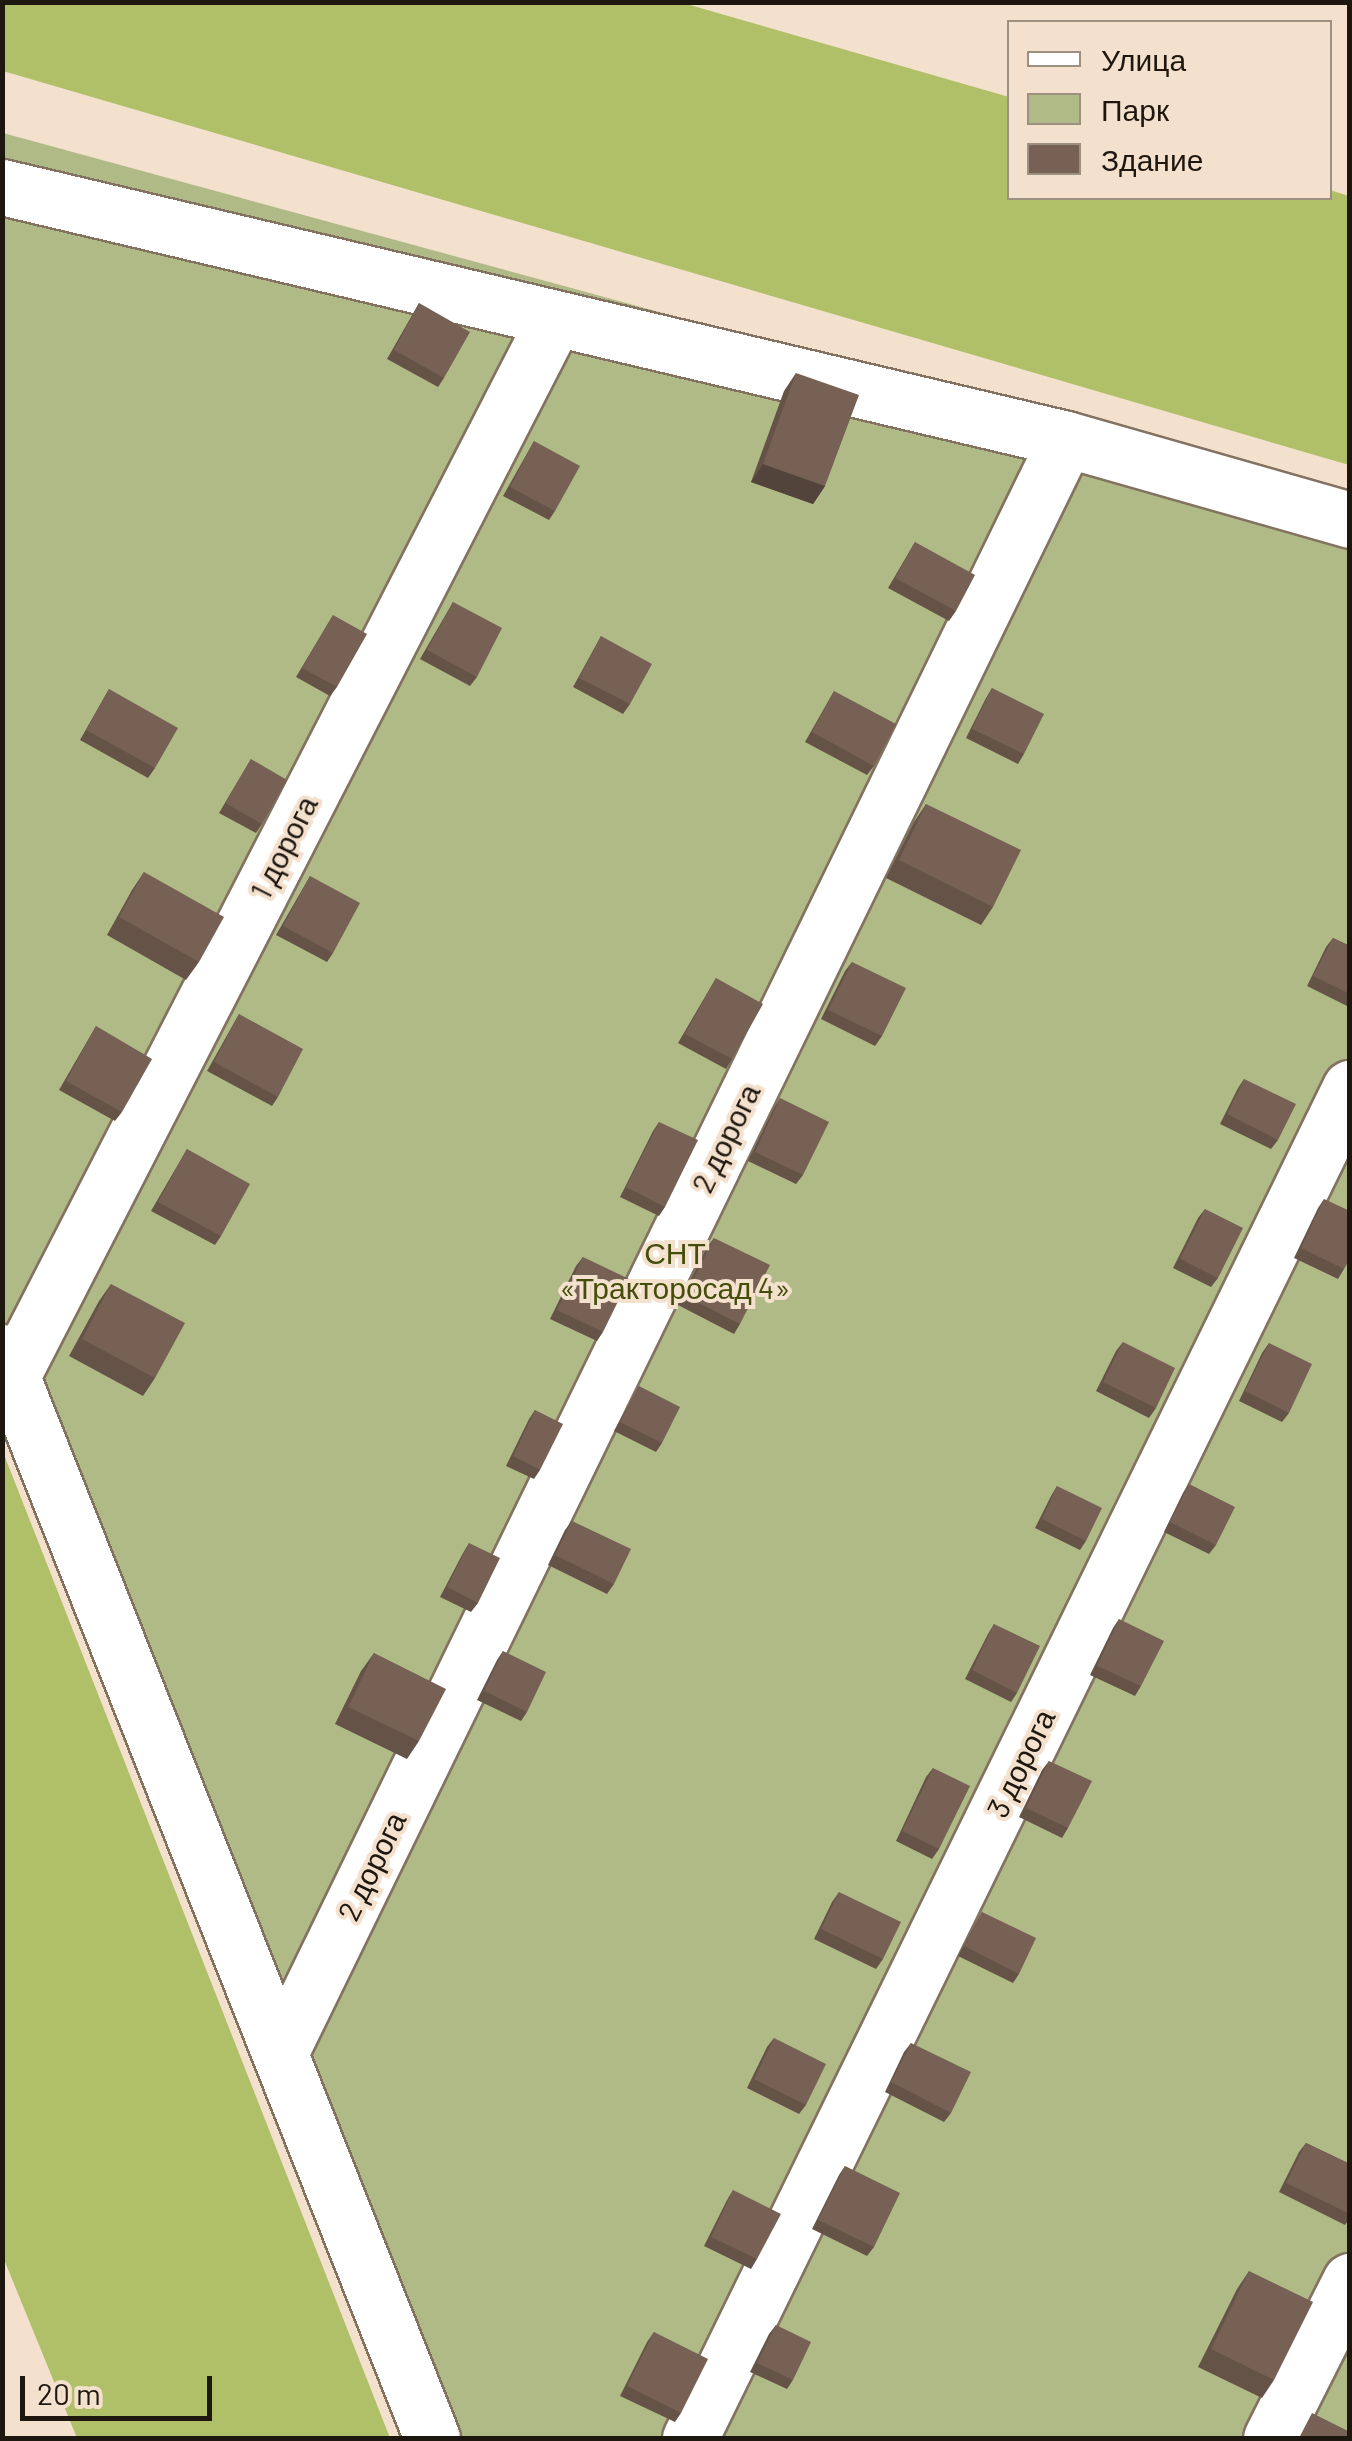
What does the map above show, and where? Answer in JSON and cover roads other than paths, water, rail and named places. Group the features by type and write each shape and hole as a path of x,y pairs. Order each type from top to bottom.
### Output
{"street":[{"path":"2,188 1066,439 1350,520"},
{"name":"1 дорога","path":"7,1364 554,318"},
{"name":"2 дорога","path":"280,2053 1066,439"},
{"name":"3 дорога","path":"690,2438 1350,1088"},
{"path":"7,1364 432,2438"},
{"path":"1271,2438 1350,2281"}],"park label":[{"name":"СНТ «Тракторосад 4»","path":"675,1269"}]}
